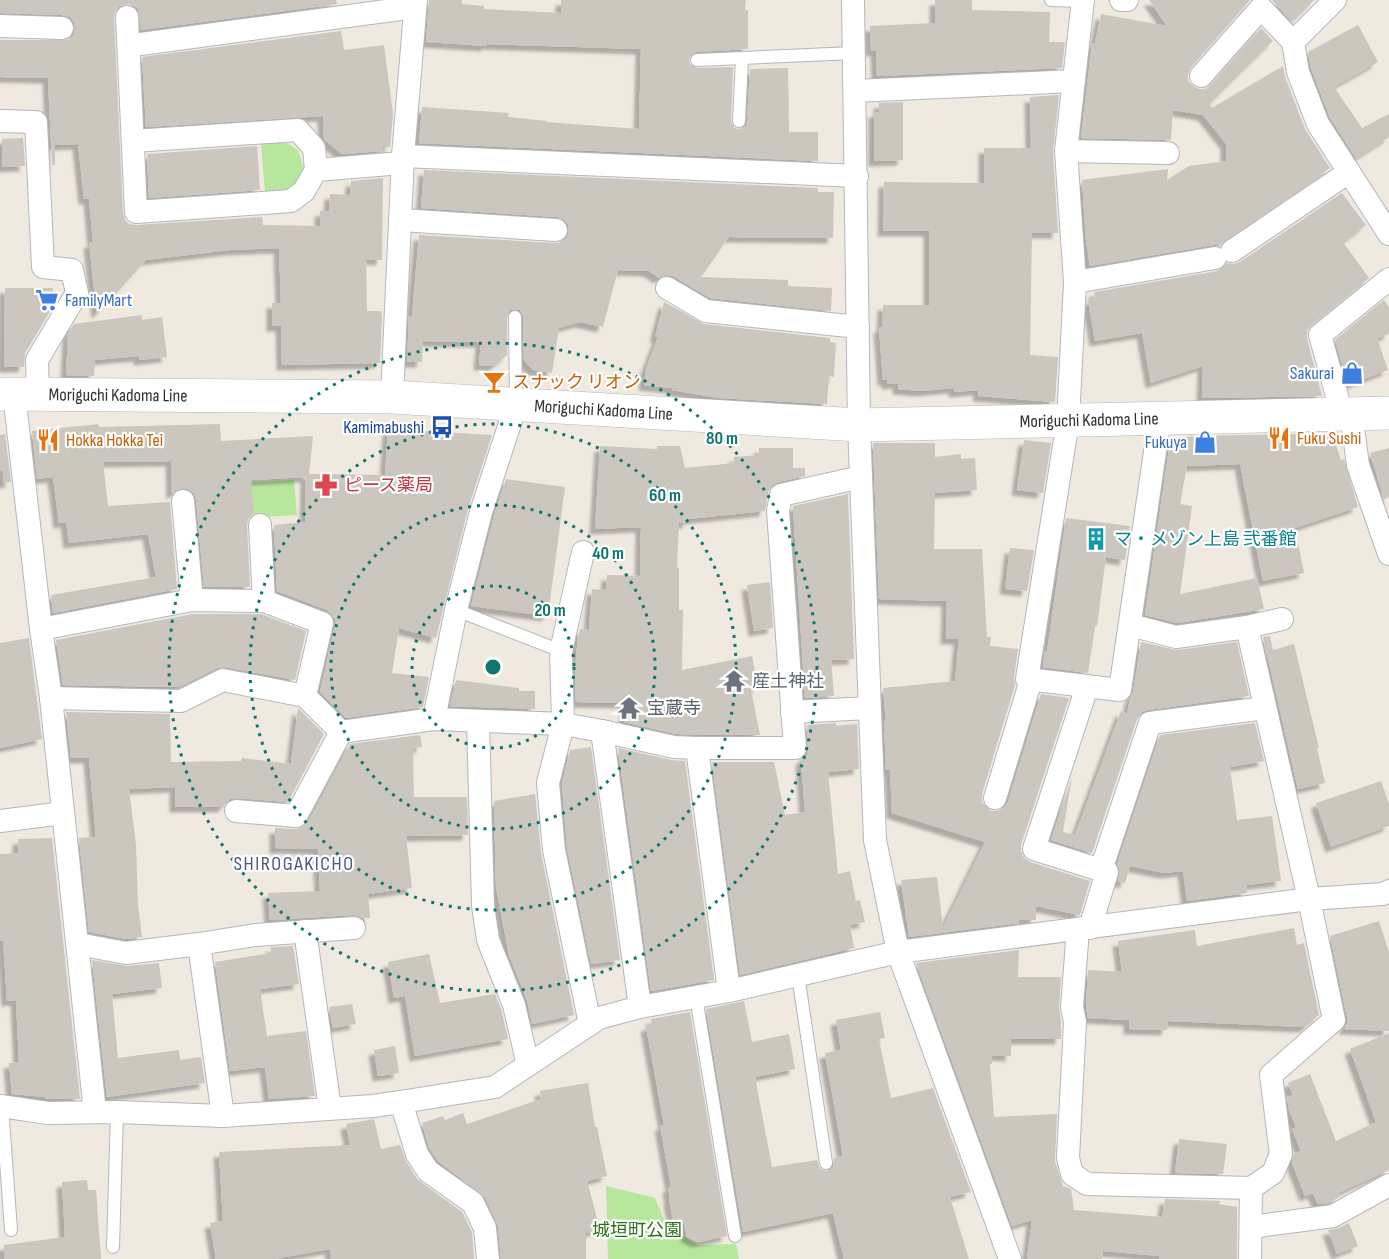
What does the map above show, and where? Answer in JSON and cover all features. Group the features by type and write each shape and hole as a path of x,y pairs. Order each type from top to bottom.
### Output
{"main road":[{"name":"Moriguchi Kadoma Line","path":"17,395 392,397 859,425 1389,413"}],"street":[{"path":"854,0 859,425 874,840 898,952 1010,1259"},
{"path":"1121,0 1127,0"},
{"path":"1293,42 1335,0"},
{"path":"1083,1 1066,151 1075,282 1068,421 1027,679 1120,690 1160,418"},
{"path":"141,44 416,3 403,160 392,397"},
{"path":"1201,76 1261,9 1293,42 1298,72 1318,124 1389,234"},
{"path":"127,17 136,212 291,201 304,191 316,170 314,148 298,130 133,141"},
{"path":"0,26 62,28"},
{"path":"855,91 1074,81"},
{"path":"0,121 36,122 43,267 72,270 77,293 17,395 41,629 51,698 78,944 106,1112"},
{"path":"1066,151 1168,153"},
{"path":"316,170 403,160 857,176"},
{"path":"1075,282 1223,254 1349,172"},
{"path":"400,220 556,230"},
{"path":"1389,279 1320,335 1346,413 1358,465 1389,554"},
{"path":"667,288 706,311 858,327"},
{"path":"434,718 456,610 481,512 516,405"},
{"path":"341,732 434,718 562,724 674,747 795,748 778,511 781,495 861,477"},
{"path":"183,501 192,600"},
{"path":"260,525 264,601"},
{"path":"584,552 561,651 562,724 548,783 554,850 590,1024"},
{"path":"41,629 192,600 264,601 322,623 305,696"},
{"path":"1130,625 1176,637 1247,627 1282,619"},
{"path":"1087,687 1034,849 1107,873 1084,928 1072,1007 1076,1022 1068,1158 1072,1174 1087,1184 1251,1188 1273,1173 1281,1154 1271,1075 1334,1020 1247,627"},
{"path":"51,698 181,701 222,680 305,696 341,732"},
{"path":"995,798 1031,680"},
{"path":"792,712 868,708"},
{"path":"1101,870 1150,723 1265,708"},
{"path":"478,721 483,905 488,940 514,1005 528,1065"},
{"path":"602,731 640,1007"},
{"path":"236,811 296,816 341,732"},
{"path":"697,748 729,991"},
{"path":"0,820 63,813"},
{"path":"1,1106 48,1113 106,1112 223,1116 401,1102 495,1087 599,1018 640,1007 729,991 898,952 1309,899 1383,894 1389,891"},
{"path":"78,944 126,952 255,935 354,928"},
{"path":"305,931 330,1108"},
{"path":"199,944 223,1116"},
{"path":"401,1102 417,1154 428,1171 473,1203 485,1228 488,1259"},
{"path":"1251,1227 1333,1216 1389,1185"},
{"path":"1250,1259 1251,1188"}],"lane":[{"path":"1051,0 1083,1"},
{"path":"697,60 854,53"},
{"path":"740,121 742,58"},
{"path":"515,317 516,405"},
{"path":"456,610 561,651"},
{"path":"798,975 826,1163"},
{"path":"696,997 735,1236"},
{"path":"1,1106 11,1230"},
{"path":"106,1112 113,1246"}],"green space":[{"path":"284,141 298,150 304,169 297,182 290,188 280,192 265,193 261,142"},
{"path":"294,480 297,515 246,518 244,483"},
{"name":"城垣町公園","path":"606,1186 655,1198 666,1225 698,1245 736,1244 739,1259 608,1259"}],"building":[{"path":"0,0 336,0 337,4 141,30 138,9 134,5 119,6 114,18 123,213 129,224 136,225 262,217 263,225 320,226 320,211 329,211 330,194 350,195 351,181 383,178 382,260 366,259 367,311 381,311 382,315 380,363 282,365 281,326 272,326 272,303 281,303 279,248 230,250 146,260 97,314 89,243 93,242 89,199 84,199 78,144 55,145 55,165 52,165 48,78 0,77 0,40 68,40 74,35 74,22 70,17 62,15 0,13"},
{"path":"429,0 462,0 462,4 484,6 484,9 561,13 561,0 746,0 748,49 696,52 689,57 690,64 697,68 733,67 731,121 734,128 739,129 746,126 747,121 750,69 788,68 789,132 818,132 818,161 419,143 422,107 509,113 508,117 546,122 639,129 641,49 487,44 487,46 426,42"},
{"path":"935,0 972,0 972,10 1050,12 1049,42 1065,42 1062,68 877,76 876,50 871,51 870,26 935,23"},
{"path":"1149,0 1250,0 1191,67 1188,81 1199,89 1206,89 1261,28 1273,41 1209,104 1212,108 1283,66 1305,129 1330,168 1224,240 1220,245 1090,266 1082,180 1168,169 1167,180 1189,166 1226,161 1226,144 1203,115 1173,110 1171,140 1081,138 1092,43 1095,43 1101,14 1167,26"},
{"path":"1272,0 1314,0 1292,22"},
{"path":"1358,25 1378,62 1334,87 1362,128 1389,114 1389,137 1356,158 1330,118 1311,68 1308,52"},
{"path":"341,31 344,50 384,45 393,114 390,147 383,147 383,151 342,154 324,139 323,116 146,127 142,57"},
{"path":"1059,95 1053,152 1058,233 1032,233 1030,355 1058,357 1055,402 978,396 979,390 954,392 954,388 921,391 898,389 898,383 887,384 887,380 883,380 879,328 882,327 883,305 929,305 929,231 883,231 884,182 984,183 984,148 1031,148 1030,97"},
{"path":"903,102 903,160 874,161 874,112 879,112 879,103"},
{"path":"23,138 25,166 2,167 2,139"},
{"path":"257,146 260,190 149,198 147,154"},
{"path":"424,170 818,188 818,192 834,192 833,238 729,237 701,277 788,280 788,286 832,288 831,311 710,298 673,276 667,275 659,278 649,271 618,270 603,327 580,322 559,328 552,373 533,370 524,360 523,316 520,310 515,309 510,310 507,317 507,355 494,366 479,365 481,342 423,341 422,362 407,362 409,316 412,316 419,235 555,243 567,238 569,231 568,224 557,217 421,208"},
{"path":"1342,193 1366,225 1343,242 1369,278 1307,330 1307,339 1322,396 1202,398 1203,366 1151,383 1142,333 1095,341 1088,300 1095,298 1094,292 1218,271 1227,263 1240,262"},
{"path":"5,288 53,288 52,308 25,353 24,367 4,367"},
{"path":"1384,300 1389,307 1389,334 1377,338 1388,370 1348,385 1335,340"},
{"path":"664,302 704,324 830,338 830,342 836,343 834,377 829,376 827,404 719,398 672,390 672,388 644,385 646,369 658,337 655,337"},
{"path":"142,315 142,320 162,317 167,357 139,360 139,356 95,360 94,376 66,375 68,334 74,324"},
{"path":"98,424 99,427 220,424 221,441 313,436 309,474 385,475 388,429 492,435 468,509 436,638 399,628 392,673 429,677 423,707 346,718 320,692 335,619 327,610 277,591 274,525 305,522 306,477 251,480 254,513 248,518 247,526 250,587 204,587 196,499 194,493 188,489 181,488 172,494 171,461 103,462 108,506 170,502 177,589 53,613 51,595 156,577 148,534 69,543 66,522 59,523 53,477 37,479 32,431"},
{"path":"5,434 11,482 3,483 3,471 0,471 0,435"},
{"path":"1332,434 1341,460 1344,459 1358,507 1295,528 1304,573 1263,581 1240,464 1187,466 1180,504 1192,506 1180,594 1257,578 1264,609 1177,623 1145,615 1170,442 1185,444 1183,437"},
{"path":"1024,440 1051,443 1043,493 1017,490"},
{"path":"873,443 935,443 935,457 961,454 961,459 975,458 977,490 935,493 934,549 982,549 987,637 991,637 990,646 1018,649 1015,685 982,794 982,802 991,811 997,811 1004,808 1008,802 1041,694 1069,698 1021,851 1024,858 1030,862 1090,881 1080,915 1036,906 1036,920 1019,920 1019,923 909,937 901,880 937,877 943,928 985,842 892,813 890,770 886,770 884,720 886,720 883,688 955,681 959,639 946,639 947,601 879,599"},
{"path":"600,446 657,449 657,446 680,446 685,468 734,463 734,457 759,455 759,448 793,448 793,468 805,468 805,476 778,482 771,486 765,511 688,519 688,523 679,523 677,567 679,568 679,610 683,610 682,670 752,656 758,688 751,690 760,735 676,734 624,722 626,703 576,702 575,670 578,637 580,629 589,630 592,589 606,590 607,575 640,576 641,527 595,529"},
{"path":"1389,448 1389,497 1384,499 1370,453"},
{"path":"506,479 565,487 548,616 471,606"},
{"path":"848,494 854,659 831,660 834,696 805,698 793,506"},
{"path":"1066,518 1130,526 1125,560 1106,557 1088,673 1043,667"},
{"path":"1010,548 1034,550 1027,591 1005,589"},
{"path":"770,582 773,628 754,631 747,585"},
{"path":"193,614 261,614 306,631 295,680 225,667 217,668 178,687 63,685 56,640"},
{"path":"1270,636 1273,650 1294,644 1325,783 1298,789 1263,637"},
{"path":"29,638 42,739 0,748 0,643"},
{"path":"1141,642 1177,650 1237,642 1249,696 1142,712 1137,719 1092,853 1051,840 1072,777 1063,832 1075,835 1121,711 1127,714"},
{"path":"456,680 519,688 519,691 535,691 535,709 450,706"},
{"path":"298,708 324,734 288,802 237,798 230,799 223,807 175,807 175,787 129,789 136,845 138,904 142,937 126,939 89,932 79,838 96,837 89,758 71,758 66,712 170,714 171,762 241,761 242,758 291,764"},
{"path":"836,723 836,726 857,724 859,769 828,772 838,874 850,871 856,901 860,900 865,922 850,925 854,948 740,975 712,762 774,762 785,815 805,812 801,760 807,755 807,725"},
{"path":"1255,723 1264,761 1230,767 1237,820 1272,816 1281,881 1246,885 1247,893 1187,901 1183,871 1165,873 1130,866 1125,883 1118,881 1120,870 1117,864 1160,735"},
{"path":"420,735 422,747 413,748 414,797 467,797 468,835 406,836 412,888 368,894 370,918 353,915 270,920 268,893 320,891 318,849 275,848 275,828 296,829 308,823 350,744"},
{"path":"591,747 620,960 591,964 567,848 562,784 570,750"},
{"path":"618,748 685,761 714,980 651,991"},
{"path":"1381,781 1389,804 1389,826 1331,847 1316,803"},
{"path":"535,794 541,853 574,1015 532,1024 527,1000 509,955 496,887 494,801"},
{"path":"52,838 80,1099 45,1099 45,1097 12,1094 9,1063 19,1062 16,1000 7,1001 3,940 0,941 0,854 18,853 18,839"},
{"path":"1379,921 1389,952 1389,1031 1344,1029 1347,1017 1330,936"},
{"path":"1294,928 1297,945 1304,943 1319,1015 1305,1027 1168,1021 1167,1030 1129,1029 1129,1020 1088,1018 1086,1006 1088,970 1122,972 1118,941 1195,930 1197,946"},
{"path":"293,946 299,984 260,989 267,1036 306,1031 315,1096 269,1099 265,1067 230,1071 215,962 271,953 271,947"},
{"path":"1019,950 1018,977 1061,977 1059,1006 1061,1039 1011,1039 1011,1056 991,1055 994,1117 1057,1114 1055,1161 1063,1186 1071,1189 1074,1210 1162,1217 1165,1199 1220,1201 1219,1204 1237,1207 1237,1259 1159,1259 1160,1256 1103,1251 1102,1259 1027,1259 1032,1220 1012,1226 916,963"},
{"path":"429,954 440,1003 495,994 508,1039 415,1056 405,996 394,998 388,962"},
{"path":"92,960 127,966 159,963 162,988 112,994 118,1058 179,1050 180,1060 201,1057 205,1083 107,1097"},
{"path":"744,1001 752,1042 789,1034 795,1069 755,1077 772,1167 817,1160 820,1169 828,1171 833,1167 834,1158 843,1156 825,1053 841,1050 836,1020 880,1012 885,1038 879,1039 891,1098 933,1088 971,1192 950,1197 969,1259 844,1259 833,1213 743,1232 706,1009"},
{"path":"352,1004 356,1024 333,1028 329,1007"},
{"path":"690,1012 727,1236 698,1242 687,1237 684,1223 674,1225 669,1200 668,1187 671,1187 660,1125 664,1125 646,1026 652,1025 651,1019"},
{"path":"1389,1033 1389,1170 1338,1193 1339,1197 1329,1203 1318,1204 1313,1193 1305,1196 1292,1163 1294,1153 1301,1151 1292,1129 1296,1127 1289,1110 1287,1097 1293,1095 1288,1083 1310,1074 1336,1141 1376,1122 1350,1049"},
{"path":"395,1046 399,1073 378,1076 374,1050"},
{"path":"588,1083 595,1127 597,1127 607,1176 587,1181 600,1229 586,1233 586,1259 501,1259 498,1226 485,1197 438,1161 429,1148 422,1123 443,1116 445,1120 463,1113 467,1124 541,1099 540,1091"},
{"path":"374,1119 381,1149 400,1145 417,1179 462,1212 472,1232 474,1259 331,1259 330,1249 274,1259 216,1259 210,1223 223,1221 219,1152 350,1145 346,1124"},
{"path":"1179,1139 1227,1144 1223,1174 1175,1173"},
{"path":"87,1180 88,1190 96,1190 101,1259 4,1259 4,1245 65,1237 62,1182"},
{"path":"1349,1223 1358,1246 1337,1254 1328,1230"}],"place":[{"name":"FamilyMart","path":"47,300"},
{"name":"Sakurai","path":"1352,373"},
{"name":"スナック リオン","path":"494,382"},
{"name":"Kamimabushi","path":"442,427"},
{"name":"Fuku Sushi","path":"1279,438"},
{"name":"Hokka Hokka Tei","path":"48,440"},
{"name":"Fukuya","path":"1205,442"},
{"name":"ピース薬局","path":"326,485"},
{"name":"マ・メゾン上島 弐番館","path":"1096,539"},
{"name":"産土神社","path":"734,681"},
{"name":"宝蔵寺","path":"629,708"}],"district":[{"name":"SHIROGAKICHO","path":"294,864"}]}
